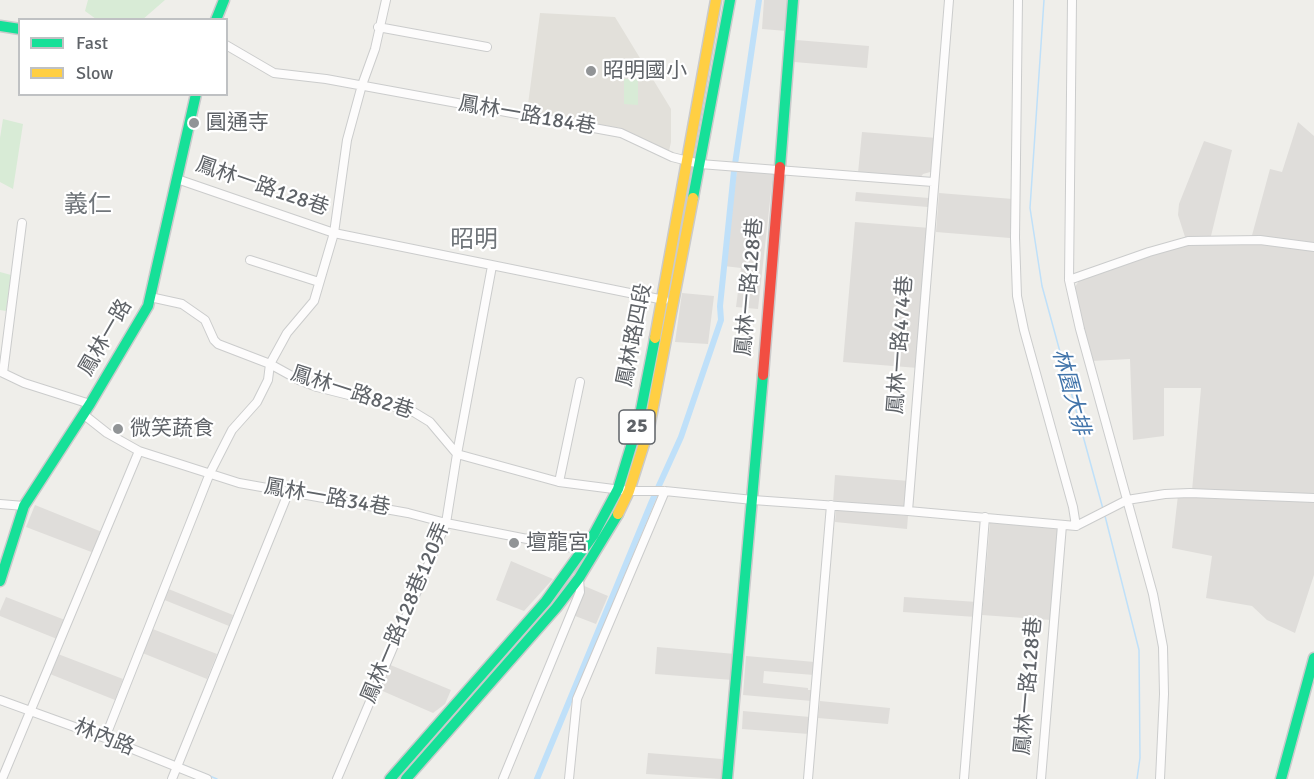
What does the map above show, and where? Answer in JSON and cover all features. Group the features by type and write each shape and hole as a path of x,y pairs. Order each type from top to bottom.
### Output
{"main road":[{"path":"217,18 224,0"},
{"name":"鳳林路四段","path":"390,779 546,601 604,518 618,489 638,424 716,0"},
{"name":"鳳林路四段","path":"406,779 556,608 579,578 614,523 629,491 649,428 730,0"},
{"path":"779,169 794,0"},
{"path":"0,26 18,29"},
{"name":"鳳林一路","path":"0,582 24,506 90,404 142,316 150,297 196,96"},
{"name":"鳳林一路128巷","path":"727,779 753,500 779,169"},
{"path":"1281,779 1314,658"}],"street":[{"path":"334,233 347,140 362,85 375,49 378,27 386,0"},
{"name":"鳳林一路474巷","path":"908,511 949,0"},
{"path":"1018,0 1015,238 1017,296 1078,525"},
{"path":"1072,0 1069,280 1124,502 1153,594 1163,647 1164,694 1160,779"},
{"path":"378,27 487,47"},
{"name":"鳳林一路184巷","path":"228,46 274,73 362,85 621,133 672,157 687,161"},
{"path":"687,161 700,164 933,182"},
{"name":"鳳林一路128巷","path":"177,179 334,233 397,244 674,303"},
{"path":"22,223 3,374 90,404"},
{"name":"鳳林一路128巷","path":"105,738 210,473 232,430 257,402 268,380 270,364 287,333 314,301 334,233"},
{"path":"1069,280 1149,252 1188,242 1260,240 1314,247"},
{"path":"250,260 319,282"},
{"name":"鳳林一路128巷120弄","path":"337,779 446,523 492,266"},
{"name":"鳳林一路82巷","path":"150,297 182,304 205,320 218,344 270,364 299,380 317,387 412,411 425,418 457,454"},
{"path":"559,482 580,382"},
{"name":"鳳林一路34巷","path":"83,414 107,433 139,451 238,483 408,513 446,523 583,550"},
{"path":"2,779 139,451"},
{"path":"457,454 559,482 629,491 908,511 1062,525 1078,525 1124,502 1165,494 1314,498"},
{"path":"172,779 289,491"},
{"path":"569,779 577,699 663,492"},
{"path":"0,504 24,506"},
{"path":"808,779 831,505"},
{"path":"964,779 984,517"},
{"name":"鳳林一路128巷","path":"1041,779 1062,525"},
{"path":"503,779 580,592 579,578 574,564"},
{"name":"林內路","path":"0,700 105,738 207,779"}],"shaded area":[{"path":"764,0 789,0 787,31 762,29"},
{"name":"昭明國小","path":"540,13 615,17 671,109 669,151 620,128 527,112"},
{"path":"796,40 869,46 867,68 794,62"},
{"path":"1298,122 1314,136 1314,575 1295,633 1267,620 1252,606 1206,598 1212,556 1172,548 1178,495 1192,491 1201,388 1164,388 1164,436 1133,440 1130,359 1091,361 1074,293 1080,279 1186,240 1178,215 1179,204 1204,141 1232,150 1210,240 1251,239 1270,169 1282,172"},
{"path":"862,132 937,138 934,171 923,174 920,178 858,173"},
{"path":"737,170 773,174 758,309 736,307 741,268 724,266"},
{"path":"856,192 929,198 928,207 855,201"},
{"path":"939,193 1013,199 1010,238 936,232"},
{"path":"855,222 930,228 918,368 843,362"},
{"path":"682,293 714,296 708,344 675,342"},
{"path":"835,475 909,481 906,509 833,503"},
{"path":"35,505 102,532 94,553 26,527"},
{"path":"836,509 908,516 907,529 835,522"},
{"path":"990,523 1059,528 1051,620 982,615"},
{"path":"511,561 553,579 524,611 496,600"},
{"path":"582,585 608,596 596,624 570,614"},
{"path":"166,588 233,615 229,626 162,599"},
{"path":"6,597 65,620 57,639 0,616"},
{"path":"904,597 977,602 976,617 903,612"},
{"path":"150,628 217,654 207,679 140,652"},
{"path":"657,647 735,654 733,680 655,674"},
{"path":"58,654 123,679 115,700 50,674"},
{"path":"746,656 815,662 814,675 764,671 763,683 808,688 808,690 813,690 812,701 743,695"},
{"path":"388,664 451,690 445,704 433,713 378,689"},
{"path":"820,701 890,708 888,724 818,718"},
{"path":"743,711 810,717 809,734 742,729"},
{"path":"648,753 722,759 721,779 646,774"}],"green space":[{"path":"88,0 165,0 144,18 95,18 85,11"},
{"path":"624,79 638,79 638,105 624,104"},
{"path":"3,119 23,124 13,189 0,182 0,138"},
{"path":"0,272 11,275 6,311 0,310"}],"waterway":[{"path":"537,779 652,501 681,437 721,320 720,306 734,171 759,0"},
{"name":"林園大排","path":"1044,0 1030,208 1042,286 1103,509"},
{"name":"林園大排","path":"1105,516 1139,650 1140,758 1137,779"},
{"path":"151,753 173,761"},
{"path":"183,765 217,779"}],"traffic: fast":[{"path":"217,18 224,0"},
{"path":"693,198 730,0"},
{"path":"780,167 793,0"},
{"path":"0,26 18,29"},
{"path":"0,581 24,506 90,404 148,306 196,96"},
{"path":"390,779 546,601 594,534 618,489 639,420 655,338"},
{"path":"727,779 763,375"},
{"path":"406,779 556,608 579,578 618,514"},
{"path":"1281,779 1314,658"}],"traffic: slow":[{"path":"655,338 716,0"},
{"path":"618,514 629,491 649,428 693,198"}],"traffic: jam":[{"path":"763,375 780,167"}],"place":[{"name":"昭明國小","path":"591,71"},
{"name":"圓通寺","path":"194,123"},
{"name":"微笑蔬食","path":"118,429"},
{"name":"壇龍宮","path":"514,543"}],"district":[{"name":"義仁","path":"88,206"},
{"name":"昭明","path":"474,241"}]}
